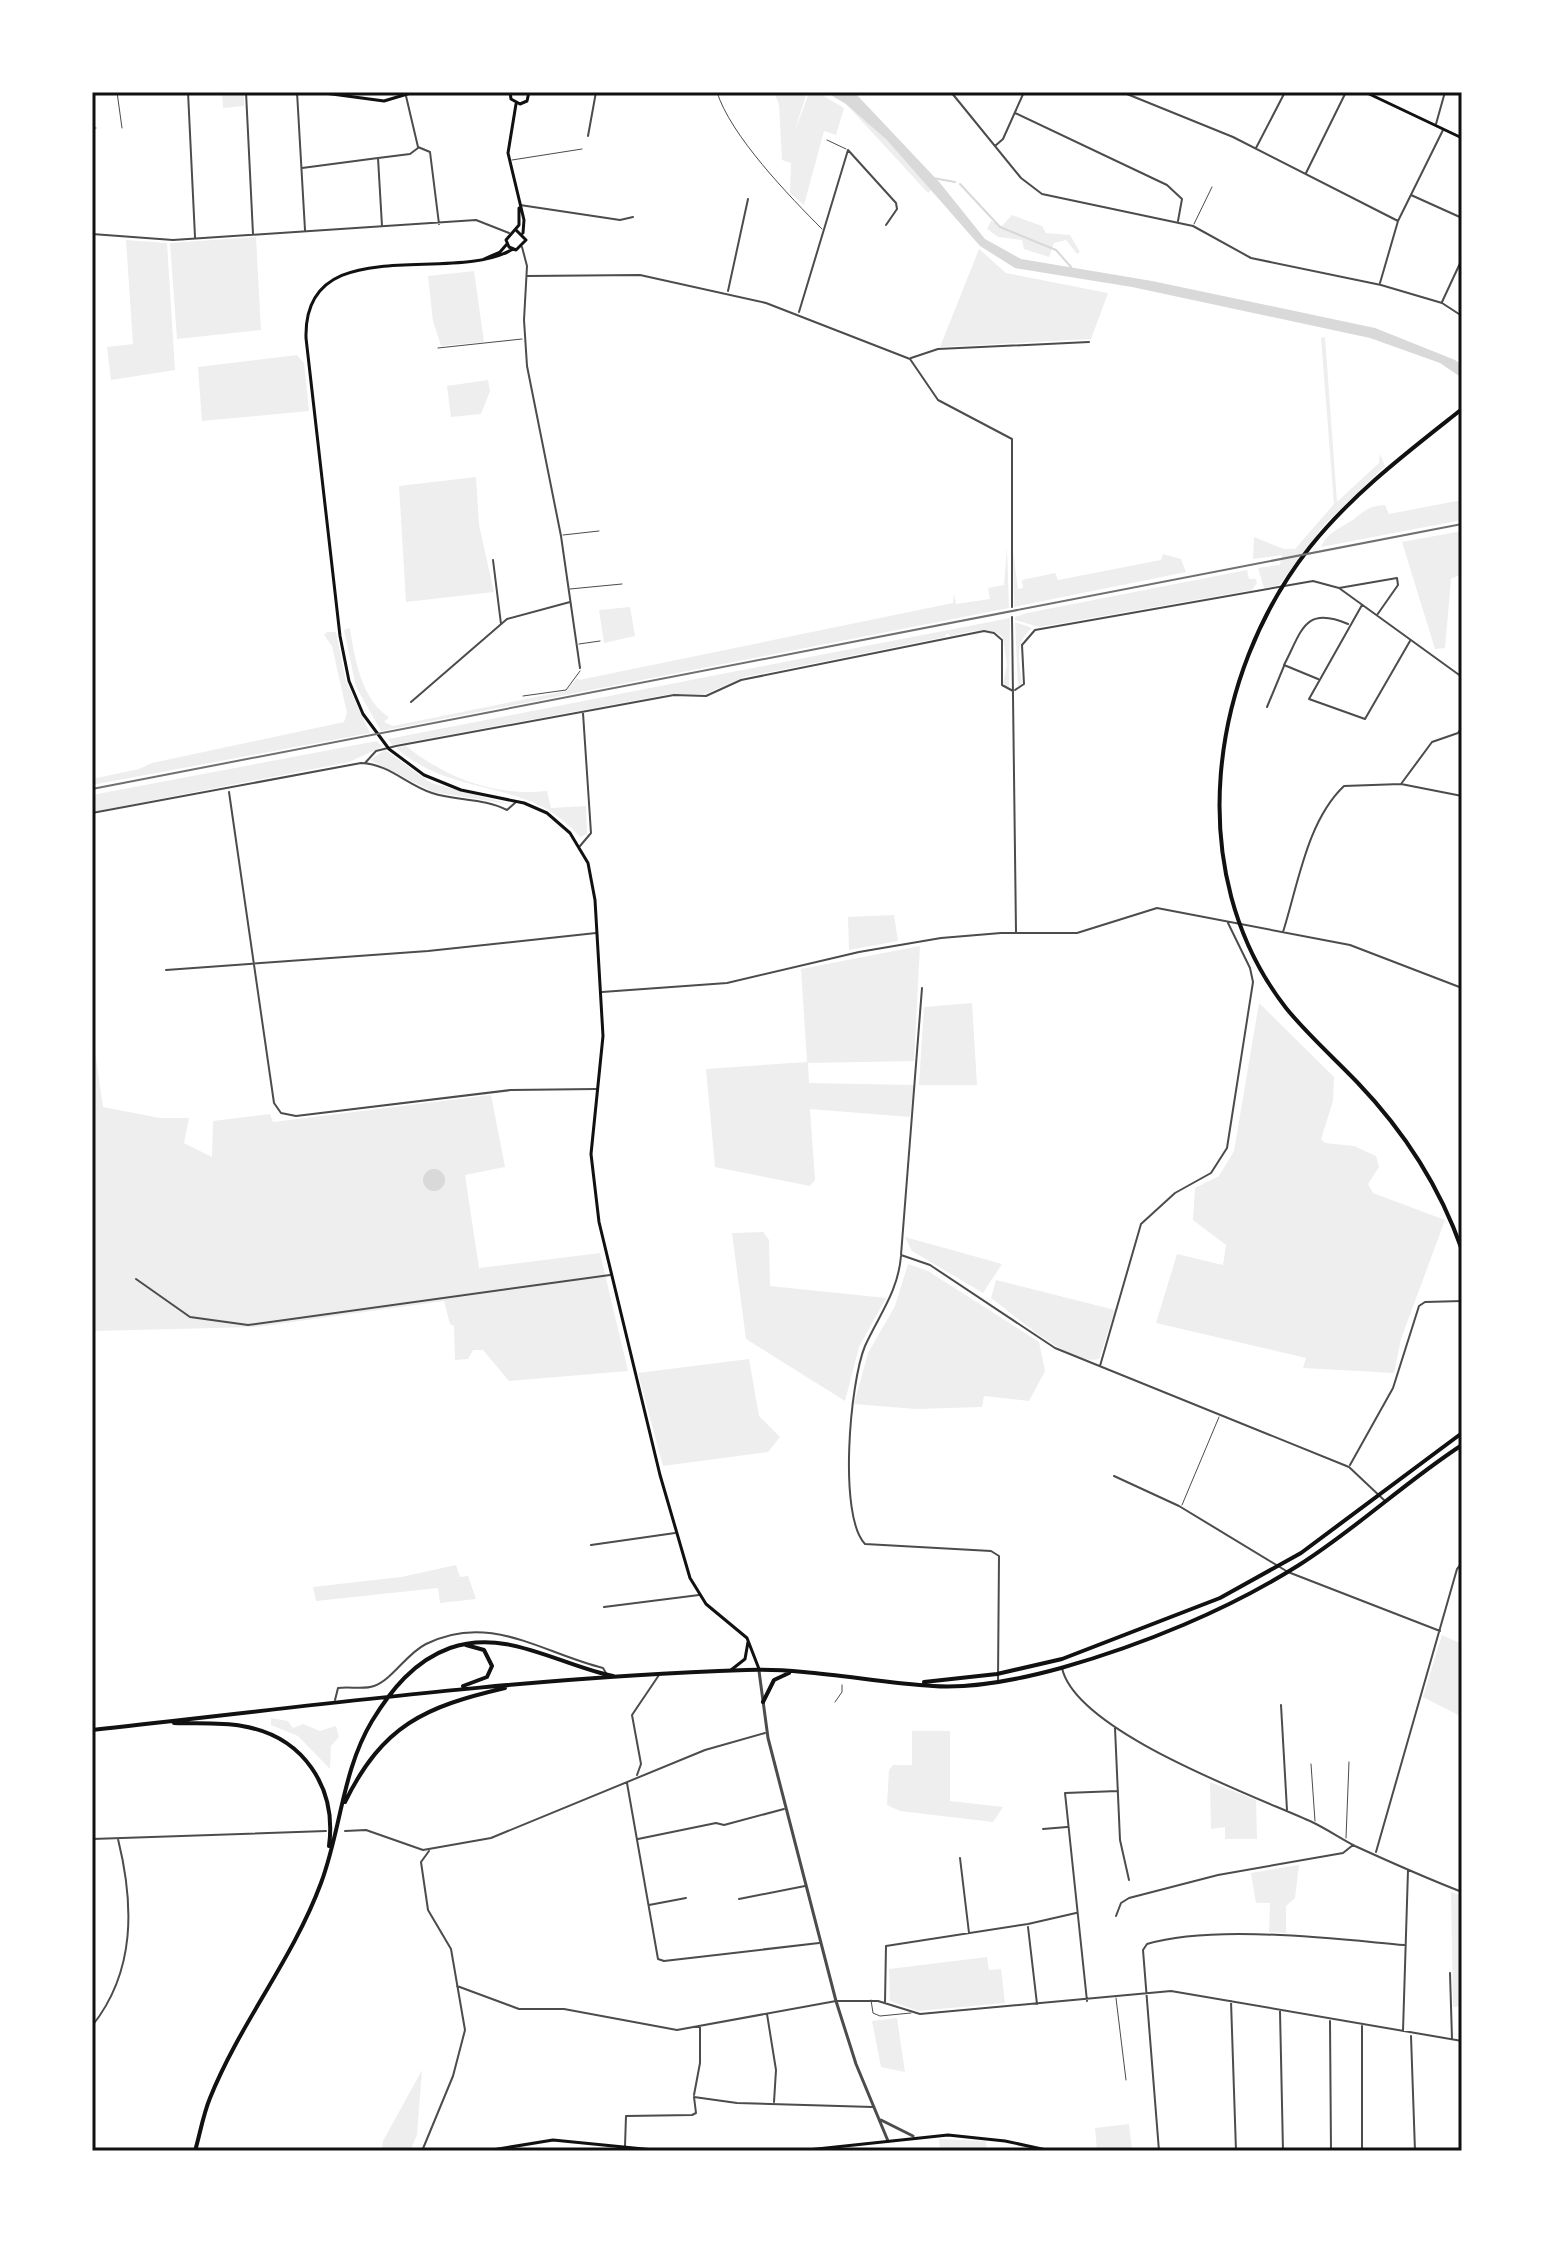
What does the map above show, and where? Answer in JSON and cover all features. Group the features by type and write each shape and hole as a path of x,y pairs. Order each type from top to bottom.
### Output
{"main road":[{"path":"317,92 384,101 414,92"},
{"path":"510,92 516,104 509,136 509,160 524,220 526,240 522,247 493,259 342,274 320,289 308,313 306,338 338,628 349,681 363,714 398,758 447,785 517,801 552,817 579,846 592,879 603,1036 591,1177 611,1275 676,1533 699,1595 747,1638 759,1670"},
{"path":"516,104 525,103 529,92"},
{"path":"1365,92 1462,138"},
{"path":"516,230 519,205"},
{"path":"477,261 500,252 507,244 509,233 516,230 523,233"},
{"path":"507,244 513,249"},
{"path":"1462,409 1389,468 1328,527 1286,580 1255,639 1232,706 1220,788 1221,847 1239,924 1267,980 1286,1008 1376,1103 1414,1152 1444,1205 1462,1250"},
{"path":"917,1684 997,1674 1062,1659 1105,1645 1220,1598 1279,1567 1462,1433"},
{"path":"92,1730 453,1689 660,1674 759,1670 917,1684 998,1682 1021,1678 1061,1668 1197,1618 1288,1572 1462,1445"},
{"path":"1220,1598 1223,1606"},
{"path":"1193,1609 1197,1618"},
{"path":"1150,1626 1153,1635"},
{"path":"730,1671 745,1659 747,1638"},
{"path":"195,2151 209,2100 308,1914 327,1864 350,1767 370,1724 408,1673 435,1654 460,1645 503,1642 620,1677"},
{"path":"453,1689 481,1681 492,1666 484,1650 460,1645"},
{"path":"1105,1645 1107,1652"},
{"path":"1061,1668 1062,1659"},
{"path":"1021,1678 1027,1667"},
{"path":"763,1702 774,1680 792,1672"},
{"path":"340,1811 367,1760 387,1738 416,1716 449,1701 515,1686"},
{"path":"160,1723 243,1726 277,1738 294,1749 314,1769 330,1803 332,1828 327,1864"},
{"path":"798,2151 913,2136 971,2136 1051,2151"},
{"path":"486,2151 553,2140 664,2151"}],"street":[{"path":"188,92 193,134 190,167 195,237"},
{"path":"246,92 253,234"},
{"path":"297,92 305,231"},
{"path":"588,136 596,92"},
{"path":"951,92 1021,178 1042,194 1193,226 1251,258 1379,284 1442,303 1462,316"},
{"path":"995,146 1003,139 1024,92"},
{"path":"1122,92 1256,149 1398,221"},
{"path":"1256,149 1285,92"},
{"path":"1306,173 1346,92"},
{"path":"1382,100 1383,92"},
{"path":"1436,125 1445,92"},
{"path":"406,96 418,147"},
{"path":"1015,113 1167,185 1182,199 1178,222"},
{"path":"1379,284 1398,221 1443,129"},
{"path":"301,168 410,154 418,147"},
{"path":"418,147 430,152 439,225"},
{"path":"799,314 848,150"},
{"path":"848,150 897,205 886,225"},
{"path":"378,158 383,227"},
{"path":"1410,195 1462,218"},
{"path":"727,292 748,199"},
{"path":"519,205 620,220 633,217"},
{"path":"92,214 93,234 165,240 484,221 509,233"},
{"path":"522,247 527,276 524,339 561,536 580,668"},
{"path":"1442,303 1462,259"},
{"path":"527,276 631,274 727,292 799,314 910,359 938,400 1012,439 1012,607"},
{"path":"910,359 938,349 1089,342"},
{"path":"493,560 497,616 501,625"},
{"path":"1339,588 1397,578 1398,585 1377,616"},
{"path":"1013,691 1023,686 1022,645 1035,630 1318,581 1339,588 1462,677"},
{"path":"411,702 507,619 571,602"},
{"path":"1362,605 1309,699 1365,719 1411,640"},
{"path":"1267,707 1284,665 1312,618 1325,616 1349,624"},
{"path":"1012,617 1016,933"},
{"path":"365,763 373,753 396,746 679,694 706,696 741,680 984,631 994,633 1002,640 1002,685 1013,691"},
{"path":"1284,665 1320,679"},
{"path":"579,846 591,833 582,712"},
{"path":"1401,784 1432,742 1458,733 1462,727"},
{"path":"92,813 365,763 382,766 413,785 441,796 495,803 507,810 517,801"},
{"path":"1283,933 1315,832 1335,794 1351,784 1401,784 1462,796"},
{"path":"229,792 274,1103 281,1113 296,1116 511,1090 597,1089"},
{"path":"601,992 727,983 859,952 941,938 1077,933 1157,908 1350,945 1462,988"},
{"path":"1099,1367 1111,1336 1134,1238 1141,1224 1175,1193 1211,1173 1227,1148 1253,982 1250,968 1227,922"},
{"path":"166,970 597,933"},
{"path":"922,988 900,1234 899,1277 864,1348 850,1408 851,1509 858,1536 865,1544 991,1551 999,1556 998,1682"},
{"path":"901,1255 930,1265 1055,1348 1349,1467 1384,1500"},
{"path":"136,1279 190,1317 248,1325 611,1275"},
{"path":"1349,1467 1393,1388 1419,1306 1425,1302 1462,1301"},
{"path":"1114,1476 1181,1507 1288,1572 1440,1631"},
{"path":"591,1545 676,1533"},
{"path":"1376,1853 1457,1569 1462,1563"},
{"path":"604,1607 699,1595"},
{"path":"335,1701 338,1688 375,1685 418,1648 463,1632 511,1634 603,1668 606,1674"},
{"path":"1061,1668 1070,1686 1115,1727 1194,1773 1315,1823 1353,1845 1462,1892"},
{"path":"759,1670 766,1733 836,2001 856,2064 888,2141"},
{"path":"636,1777 641,1764 632,1715 660,1674"},
{"path":"1281,1705 1287,1811"},
{"path":"1115,1727 1122,1851 1129,1880"},
{"path":"345,1831 366,1830 417,1849 430,1850 507,1833 705,1750 766,1733"},
{"path":"641,1764 650,1772"},
{"path":"627,1782 661,1961 822,1943"},
{"path":"1087,2001 1065,1793 1118,1791"},
{"path":"637,1840 716,1823 724,1825 785,1809"},
{"path":"1043,1829 1068,1827"},
{"path":"92,1839 326,1831"},
{"path":"92,2026 118,1979 129,1933 129,1892 117,1838"},
{"path":"1116,1916 1121,1903 1158,1889 1343,1853 1353,1845"},
{"path":"417,1849 428,1910 451,1949 465,2030 453,2076 422,2151"},
{"path":"421,1862 430,1850"},
{"path":"960,1858 969,1934"},
{"path":"1403,2033 1408,1869"},
{"path":"739,1899 807,1886"},
{"path":"648,1905 686,1898"},
{"path":"885,2003 886,1946 1028,1924 1077,1913"},
{"path":"1028,1924 1037,2005"},
{"path":"1159,2151 1143,1950 1153,1942 1209,1936 1315,1937 1404,1945"},
{"path":"1450,1973 1452,2040"},
{"path":"457,1986 519,2009 564,2009 677,2030 836,2001 871,2000 911,2013 1087,2001 1171,1991 1411,2035 1462,2041"},
{"path":"1231,2000 1236,2151"},
{"path":"1280,2010 1283,2151"},
{"path":"767,2012 776,2070 774,2102"},
{"path":"1330,2020 1331,2151"},
{"path":"625,2147 626,2116 696,2113 694,2097 700,2063 700,2025"},
{"path":"1362,2026 1362,2151"},
{"path":"1411,2035 1415,2151"},
{"path":"694,2097 737,2103 874,2107"},
{"path":"880,2119 913,2136"}],"lane":[{"path":"117,92 122,128"},
{"path":"717,92 730,120 790,197 822,229"},
{"path":"827,140 848,150"},
{"path":"509,160 582,149"},
{"path":"1193,226 1206,206 1212,187"},
{"path":"438,348 524,339"},
{"path":"561,536 599,531"},
{"path":"570,589 622,584"},
{"path":"577,644 600,641"},
{"path":"523,696 566,690 580,668"},
{"path":"1181,1507 1220,1413"},
{"path":"835,1702 842,1692 842,1685"},
{"path":"1346,1841 1349,1762"},
{"path":"1311,1764 1315,1823"},
{"path":"1116,1998 1126,2080"},
{"path":"871,2000 873,2013 880,2016 911,2013"}],"shaded area":[{"path":"222,92 244,92 244,106 223,108"},
{"path":"774,92 807,92 794,133 808,96 817,92 844,108 836,135 824,131 804,205 790,193 791,163 782,160 779,105"},
{"path":"826,92 854,92 940,183 928,193 846,104"},
{"path":"826,92 854,92 940,183 985,239 1021,259 1152,281 1375,328 1455,360 1462,365 1462,378 1440,363 1370,338 1132,287 1015,268 980,246 887,140 846,104"},
{"path":"1012,215 1042,226 1046,233 1070,235 1080,252 1077,254 1066,240 1054,243 1049,257 1024,249 1022,240 998,237 987,229 991,221 1002,226"},
{"path":"256,237 261,330 177,339 170,243"},
{"path":"126,240 167,243 175,370 111,380 107,347 133,344"},
{"path":"979,249 1006,273 1108,293 1091,339 940,347"},
{"path":"474,271 484,342 441,346 433,321 428,276"},
{"path":"1325,337 1337,502 1379,463 1380,454 1385,466 1324,525 1279,585 1264,588 1258,568 1280,565 1282,555 1253,559 1254,537 1284,549 1295,549 1334,504 1321,338"},
{"path":"297,355 304,363 309,411 202,421 198,367"},
{"path":"488,380 490,391 481,414 451,417 447,386"},
{"path":"476,477 479,525 494,592 406,602 399,486"},
{"path":"1462,500 1462,520 1321,547 1334,531 1374,507 1385,505 1389,514"},
{"path":"1462,531 1462,574 1451,579 1445,648 1435,649 1402,542"},
{"path":"1007,547 1009,608 381,731 356,687 344,630 350,628 357,665 366,689 380,710 389,717 384,722 393,726 566,691 577,678 953,603 954,594 956,604 990,599 988,588 1004,585"},
{"path":"1013,551 1018,589 1023,588 1022,580 1055,573 1058,580 1161,560 1163,554 1181,559 1186,572 1014,607"},
{"path":"1247,570 1249,579 1256,579 1257,583 1252,590 1039,627 1015,620 1015,617 1027,613"},
{"path":"630,607 635,636 604,643 599,610"},
{"path":"1010,618 1009,688 1003,684 1007,665 1003,638 992,631 978,630 950,636 947,633 945,637 744,677 705,694 670,694 392,745 388,739"},
{"path":"1015,622 1032,628 1020,648 1022,683 1018,687"},
{"path":"336,632 346,681 370,733 92,785 92,779 139,769 152,763 344,722 347,713 332,646 324,635"},
{"path":"377,741 382,747 349,762 92,812 92,795"},
{"path":"406,746 438,767 472,783 509,791 547,791 551,808 586,806 587,834 580,837 560,818 538,805 443,775 419,764 396,748"},
{"path":"385,750 431,783 509,804 433,792 370,760"},
{"path":"894,915 898,941 849,950 848,917"},
{"path":"920,946 914,1061 808,1063 809,1083 914,1085 910,1117 810,1109 815,1180 810,1186 715,1167 706,1069 807,1062 801,969"},
{"path":"972,1003 977,1085 919,1085 924,1007"},
{"path":"1259,1003 1334,1077 1333,1101 1321,1139 1325,1143 1354,1146 1376,1156 1379,1167 1368,1184 1373,1193 1445,1220 1401,1339 1394,1373 1303,1368 1306,1358 1156,1323 1177,1254 1223,1265 1226,1245 1193,1220 1195,1188 1219,1176 1234,1151"},
{"path":"92,1030 103,1107 160,1118 189,1118 184,1143 212,1157 213,1121 270,1114 273,1122 491,1095 505,1167 465,1175 479,1268 600,1253 628,1371 509,1381 483,1350 473,1350 468,1359 455,1360 454,1326 450,1324 444,1301 256,1327 92,1331"},
{"path":"430,1169 438,1169 445,1180 438,1191 430,1191 423,1184 423,1176"},
{"path":"763,1232 769,1240 770,1286 886,1298 859,1347 845,1401 746,1339 732,1233"},
{"path":"905,1237 1002,1264 983,1293 912,1251"},
{"path":"908,1264 928,1271 1039,1342 1045,1371 1029,1401 984,1396 982,1407 916,1409 854,1404 868,1353 895,1306"},
{"path":"996,1280 1115,1310 1099,1359 1074,1355 1059,1347 991,1298"},
{"path":"749,1359 759,1416 780,1437 768,1452 663,1466 638,1373"},
{"path":"456,1565 460,1577 468,1576 476,1599 440,1603 438,1588 316,1601 313,1587 401,1577"},
{"path":"1442,1635 1462,1644 1462,1717 1423,1697"},
{"path":"271,1718 288,1721 293,1728 303,1724 320,1731 336,1726 339,1737 331,1746 330,1769 298,1736 271,1725"},
{"path":"912,1731 950,1731 950,1801 1003,1807 993,1822 900,1811 887,1805 889,1770 893,1765 912,1765"},
{"path":"1210,1782 1256,1800 1257,1839 1225,1839 1225,1827 1211,1829"},
{"path":"1299,1865 1295,1898 1286,1906 1286,1933 1269,1932 1270,1903 1256,1903 1251,1873"},
{"path":"1451,1892 1462,1896 1462,2006 1453,2007"},
{"path":"987,1957 989,1970 1001,1969 1005,2003 918,2011 890,2001 889,1969"},
{"path":"897,2018 905,2072 881,2067 872,2021"},
{"path":"422,2070 417,2135 410,2151 382,2151 383,2141"},
{"path":"1129,2124 1132,2151 1097,2151 1095,2128"},
{"path":"939,2139 986,2141 987,2151 940,2151"}],"waterway":[{"path":"933,178 955,182"},
{"path":"960,184 1000,227 1056,250 1071,267"}],"railway":[{"path":"92,789 1462,524"}]}
